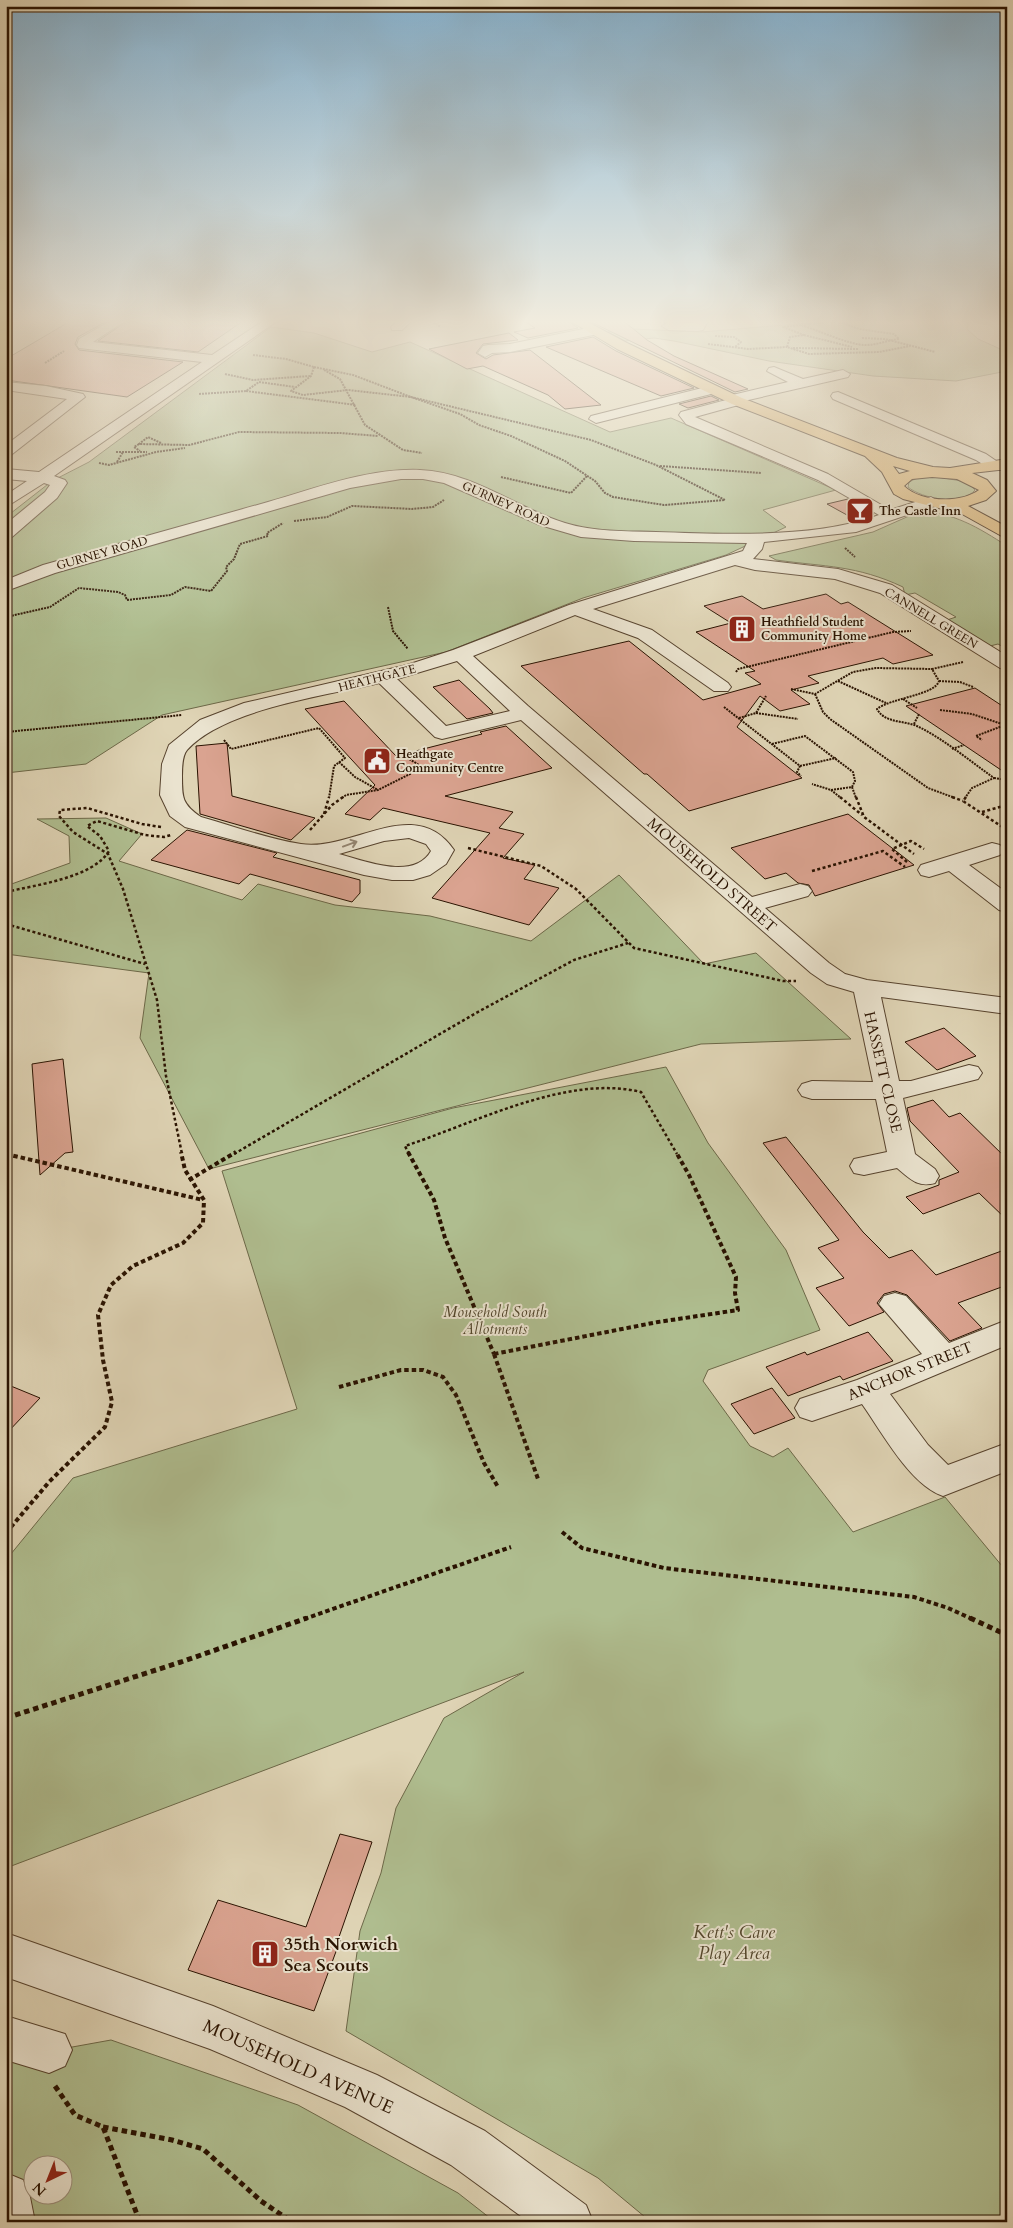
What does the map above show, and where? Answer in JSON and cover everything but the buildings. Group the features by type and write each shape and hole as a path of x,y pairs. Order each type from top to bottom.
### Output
{"main road":[{"path":"793,423 909,467 966,476 986,488"},
{"path":"869,453 890,471 900,490 968,511 1007,534"},
{"path":"900,490 898,480 909,474 1002,465"},
{"path":"936,502 976,500 1002,465"},
{"path":"986,488 988,510 1007,526"}],"street":[{"path":"6,452 44,423"},
{"path":"6,502 119,423"},
{"path":"696,423 863,495 891,512 900,490"},
{"path":"901,423 1002,465"},
{"path":"6,474 40,477 59,483 51,495 6,533"},
{"name":"GURNEY ROAD","path":"6,586 49,568 277,503 369,479 402,475 432,476 455,482 548,523 581,532 641,536 757,537 831,531 878,522 891,512 936,502"},
{"name":"HEATHGATE","path":"297,849 323,851 367,838 408,832 426,835 438,842 443,850 439,859 431,867 414,873 397,874 372,870 193,822 178,811 172,795 172,764 176,749 218,719 251,707 384,678 426,666 575,609 752,552 757,537"},
{"name":"CANNELL GREEN","path":"733,559 755,566 813,570 842,575 886,589 1000,660"},
{"path":"575,609 646,634 721,687"},
{"name":"MOUSEHOLD STREET","path":"460,654 528,710 704,866 746,906 820,968 836,979 866,987 1007,1006"},
{"path":"384,678 442,733 528,710"},
{"path":"932,868 992,850"},
{"path":"932,868 1007,905"},
{"path":"746,906 800,890"},
{"name":"HASSETT CLOSE","path":"866,987 902,1158"},
{"path":"812,1090 887,1091 929,1086 969,1073"},
{"path":"864,1166 902,1158 925,1176"},
{"path":"895,1304 944,1358"},
{"name":"ANCHOR STREET","path":"812,1408 869,1389 1007,1332"},
{"path":"869,1389 916,1454 943,1482 1007,1456"},
{"name":"MOUSEHOLD AVENUE","path":"6,1955 213,2028 361,2091 468,2148 569,2222"},
{"path":"6,2038 49,2050"},
{"path":"6,2196 12,2222"}],"path":[{"path":"364,423 379,436 403,450 426,456"},
{"path":"478,423 565,461 600,486 605,493 620,498 664,505 725,500 656,466 591,440 520,423"},
{"path":"96,460 101,465 113,464 156,452 185,448 218,436 239,432 340,433 379,436"},
{"path":"149,452 136,450 134,447 148,437 161,443"},
{"path":"139,444 197,444"},
{"path":"110,450 156,452"},
{"path":"113,464 122,456 123,452"},
{"path":"656,466 764,473"},
{"path":"497,476 570,493 587,476"},
{"path":"6,618 50,607 79,588 118,592 125,595 127,600 171,595 186,587 211,591 227,571 226,567 234,559 240,544 268,536 267,533 283,524 327,517 352,506 412,509 433,507 451,498"},
{"path":"831,531 840,537 842,545 856,559 858,564 857,568 842,575"},
{"path":"388,607 390,626 396,640 426,666"},
{"path":"721,687 729,686 738,669 893,632 919,631 946,640 962,636"},
{"path":"791,689 815,694 853,672 876,668 932,669 1000,660"},
{"path":"932,669 939,681"},
{"path":"837,680 886,703"},
{"path":"939,681 960,682 973,687"},
{"path":"939,681 938,685 932,690 886,703 877,709 880,715 889,719 914,724 994,778 1007,780"},
{"path":"815,694 823,712 830,719 928,788 963,802 1007,830"},
{"path":"756,713 766,696"},
{"path":"902,698 917,708"},
{"path":"724,707 800,766"},
{"path":"940,710 972,714 1005,725 976,736 982,740"},
{"path":"738,718 756,713 798,719"},
{"path":"6,732 194,714 218,719 231,749 319,728 345,758 334,766 324,814 321,820 297,849"},
{"path":"914,724 919,714"},
{"path":"772,744 805,736 836,758 853,772 855,781 852,787 864,817"},
{"path":"952,749 964,745"},
{"path":"324,814 346,795 378,790 410,775 419,768 419,765 412,759 401,754"},
{"path":"800,766 836,758"},
{"path":"339,762 355,777 378,790"},
{"path":"800,766 797,772 801,776"},
{"path":"963,802 972,788 994,778"},
{"path":"812,784 831,790 932,868"},
{"path":"831,790 852,787"},
{"path":"981,812 1007,805"},
{"path":"108,854 73,832 59,816 60,810 87,808 142,824 165,828 193,822"},
{"path":"6,1533 49,1482 105,1427 112,1402 103,1360 98,1315 111,1286 133,1266 183,1243 202,1223 204,1200 189,1180 185,1170 166,1076 157,1000 124,890 108,854 109,851 100,836 87,826 97,821 146,835 165,838 193,822"},
{"path":"440,846 456,845 541,866 576,889 634,948 783,981"},
{"path":"800,890 804,889 786,874 796,872 807,873 883,851 932,868"},
{"path":"6,892 84,871 100,863 108,854"},
{"path":"6,924 146,964"},
{"path":"189,1180 476,1013 566,964 628,943"},
{"path":"494,1354 658,1322 738,1310 734,1293 736,1277 689,1175 642,1092 604,1086 565,1093 405,1146 434,1200 445,1238 494,1354 538,1479"},
{"path":"6,1154 204,1200"},
{"path":"339,1387 401,1370 423,1370 443,1377 456,1395 484,1463 498,1487"},
{"path":"562,1532 582,1548 664,1568 914,1597 948,1608 1007,1635"},
{"path":"6,1718 181,1662 511,1547"},
{"path":"49,2050 53,2083 75,2115 103,2127 172,2140 203,2149 261,2201 292,2222"},
{"path":"103,2127 140,2222"}],"green space":[{"path":"142,423 590,423 610,432 649,423 682,423 836,490 763,510 786,527 726,555 583,598 446,652 162,715 86,764 6,773 6,517 52,481 89,462"},
{"path":"932,476 967,482 975,490 961,498 942,499 923,495 908,487 909,482 917,478"},
{"path":"918,512 942,514 965,522 1007,546 1007,649 998,644 990,646 947,620 956,617 915,593 905,595 903,587 886,580 870,574 776,560 769,556 873,532"},
{"path":"106,818 142,834 119,861 242,900 258,884 335,905 430,916 531,941 619,875 704,964 756,953 851,1039 701,1044 209,1169 140,1038 149,973 6,954 6,886 70,863 69,836 37,819"},
{"path":"666,1067 708,1143 786,1250 820,1330 708,1370 703,1381 750,1446 773,1457 788,1448 853,1532 945,1497 1007,1572 1007,2222 651,2222 598,2178 346,2031 360,1931 381,1873 396,1808 444,1718 524,1672 6,1868 6,1560 73,1478 297,1409 222,1171 453,1108"},
{"path":"111,2040 298,2105 458,2193 495,2222 11,2222 6,2197 6,2059"}],"place":[{"name":"The Castle Inn","path":"860,511"},
{"name":"Heathfield Student Community Home","path":"742,629"},
{"name":"Heathgate Community Centre","path":"377,761"},
{"name":"35th Norwich Sea Scouts","path":"265,1954"}],"park label":[{"name":"Mousehold South Allotments","path":"495,1320"},
{"name":"Kett's Cave Play Area","path":"734,1942"}]}
